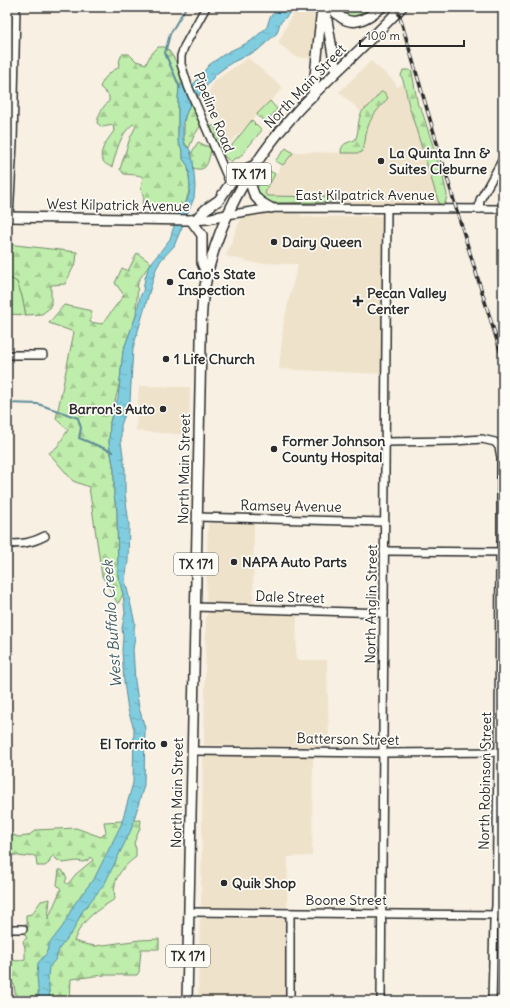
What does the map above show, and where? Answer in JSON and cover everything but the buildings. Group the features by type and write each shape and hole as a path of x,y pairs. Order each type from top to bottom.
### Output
{"main road":[{"path":"323,7 336,72"},
{"path":"313,96 323,7"},
{"path":"331,7 342,18 356,22 370,17 382,7"},
{"name":"North Main Street","path":"187,1001 202,306 207,275 216,244 227,215 248,174 293,116 402,7"},
{"path":"207,275 202,263 202,235 193,220 219,200 237,173 255,165"},
{"path":"248,174 255,197 258,201 271,208"},
{"name":"West Kilpatrick Avenue","path":"8,217 193,220 227,215"}],"street":[{"path":"8,217 12,170 16,7"},
{"name":"Pipeline Road","path":"206,7 181,56 181,64 188,86 230,183"},
{"path":"479,209 480,200 503,159"},
{"name":"East Kilpatrick Avenue","path":"227,215 271,208 503,209"},
{"name":"North Anglin Street","path":"381,1001 387,208"},
{"path":"7,355 44,355"},
{"name":"North Robinson Street","path":"386,442 482,439 495,442 499,448 501,457 501,752 492,1001"},
{"name":"Ramsey Avenue","path":"197,517 385,522"},
{"path":"7,544 24,544 45,536"},
{"path":"384,551 502,552"},
{"name":"Dale Street","path":"195,607 384,613"},
{"name":"Batterson Street","path":"192,751 501,752"},
{"name":"Boone Street","path":"189,912 503,915"},
{"path":"290,913 290,1001"},
{"path":"7,929 23,929"}],"shaded area":[{"path":"296,7 317,7 318,17 313,59 296,57 278,43"},
{"path":"248,58 283,88 227,146 217,125 220,123 218,117 214,119 205,99 214,81"},
{"path":"371,61 395,82 397,87 403,83 411,114 440,205 267,203 263,194 285,160 292,152 359,153 364,114 339,92"},
{"path":"246,214 300,214 303,217 382,216 382,374 279,369 284,320 298,264 254,263 226,256 238,225"},
{"name":"Barron's Auto","path":"139,386 190,387 189,435 136,431"},
{"path":"208,524 254,524 253,604 206,602"},
{"path":"209,612 297,615 296,660 327,660 329,747 204,745 206,616"},
{"path":"204,756 313,756 312,856 288,857 287,907 201,906"},
{"path":"202,918 288,919 287,1001 198,1001 200,920"}],"green space":[{"path":"336,7 377,7 367,15 355,17 342,13"},
{"path":"158,47 165,47 172,55 183,83 179,87 178,98 178,141 183,152 183,159 188,166 190,187 186,202 182,206 179,205 177,208 144,207 142,203 144,199 141,188 143,177 124,174 120,169 130,138 136,126 133,124 128,128 122,138 112,167 102,160 101,155 104,145 114,131 113,125 102,127 97,123 101,111 109,101 109,96 100,87 107,76 118,68 122,54 129,54 136,61 146,64 150,56"},
{"path":"403,70 409,70 412,72 418,106 421,108 443,177 447,195 445,205 439,204 409,106 405,86 401,76"},
{"path":"381,92 384,92 388,98 375,113 369,123 362,152 341,153 343,145 355,140 360,116 364,109 368,107"},
{"path":"270,101 277,109 266,123 261,119 261,116 259,118 257,114"},
{"path":"190,104 195,108 201,125 189,148 184,141 184,127 185,117"},
{"path":"252,120 255,125 256,124 262,130 239,158 235,158 231,162 220,151 210,128 214,125 224,147 229,149"},
{"path":"198,142 209,147 211,150 208,162 202,169 193,168 191,154"},
{"path":"286,148 293,153 283,165 275,161"},
{"path":"268,170 275,174 265,193 267,196 334,197 333,200 339,202 340,200 341,202 264,203 256,190"},
{"path":"7,244 77,252 76,262 65,284 51,285 51,307 42,314 26,315 17,282 7,276"},
{"path":"137,253 151,263 138,281 136,316 123,351 120,381 110,422 109,443 114,470 114,496 117,510 118,576 123,594 118,604 102,576 89,487 73,481 49,453 57,447 68,430 56,419 74,332 49,323 64,305 92,311 90,322 102,324 124,295 115,283 122,268 128,271"},
{"path":"7,276 17,282 26,315 7,314"},
{"path":"141,820 140,828 134,843 136,857 118,875 114,892 115,899 85,921 77,933 74,941 96,946 159,939 159,949 141,949 139,972 137,975 104,975 71,979 70,1001 16,1001 14,984 7,982 7,959 17,961 25,959 25,948 23,941 27,938 24,933 28,927 26,915 32,914 41,901 50,899 48,919 61,889 57,885 59,870 62,870 67,878 65,882 68,884 76,874 93,860 90,857 88,860 83,862 77,861 63,863 56,859 54,855 50,859 50,862 45,866 37,866 36,857 32,855 25,857 7,854 7,832 18,837 28,836 36,830 76,828 101,837 106,832 104,822"}],"water":[{"path":"279,7 292,7 288,15 280,23 277,33 258,50 231,63 216,74 198,97 190,104 183,122 183,139 185,145 190,150 193,161 195,186 194,198 174,246 161,260 156,269 133,348 130,401 121,425 121,442 125,469 125,494 129,524 128,561 125,580 135,623 133,649 135,681 139,708 145,728 144,785 131,830 105,883 82,912 73,931 59,949 56,959 49,967 48,977 50,1001 39,1001 37,976 38,963 46,954 49,944 63,926 73,906 95,877 121,825 133,783 134,729 128,710 124,682 122,628 125,613 123,594 118,576 117,510 114,496 114,470 109,443 110,422 118,398 123,351 136,316 149,266 170,239 180,207 186,202 189,195 190,187 188,166 183,159 183,152 178,141 179,87 183,83 188,91 209,65 226,53 251,41 267,27 270,17"}],"waterway":[{"path":"180,88 165,53 170,34 186,7"},
{"path":"7,403 38,404 78,418 81,428 79,438 113,452"}],"railway":[{"path":"397,7 456,208 503,360"}],"place":[{"name":"La Quinta Inn & Suites Cleburne","path":"381,161"},
{"name":"Dairy Queen","path":"274,242"},
{"name":"Cano's State Inspection","path":"170,282"},
{"name":"Pecan Valley Center","path":"358,301"},
{"name":"1 Life Church","path":"166,359"},
{"name":"Barron's Auto","path":"163,409"},
{"name":"Former Johnson County Hospital","path":"274,449"},
{"name":"NAPA Auto Parts","path":"234,562"},
{"name":"El Torrito","path":"164,744"},
{"name":"Quik Shop","path":"224,883"}],"water label":[{"name":"West Buffalo Creek","path":"112,624"}]}
